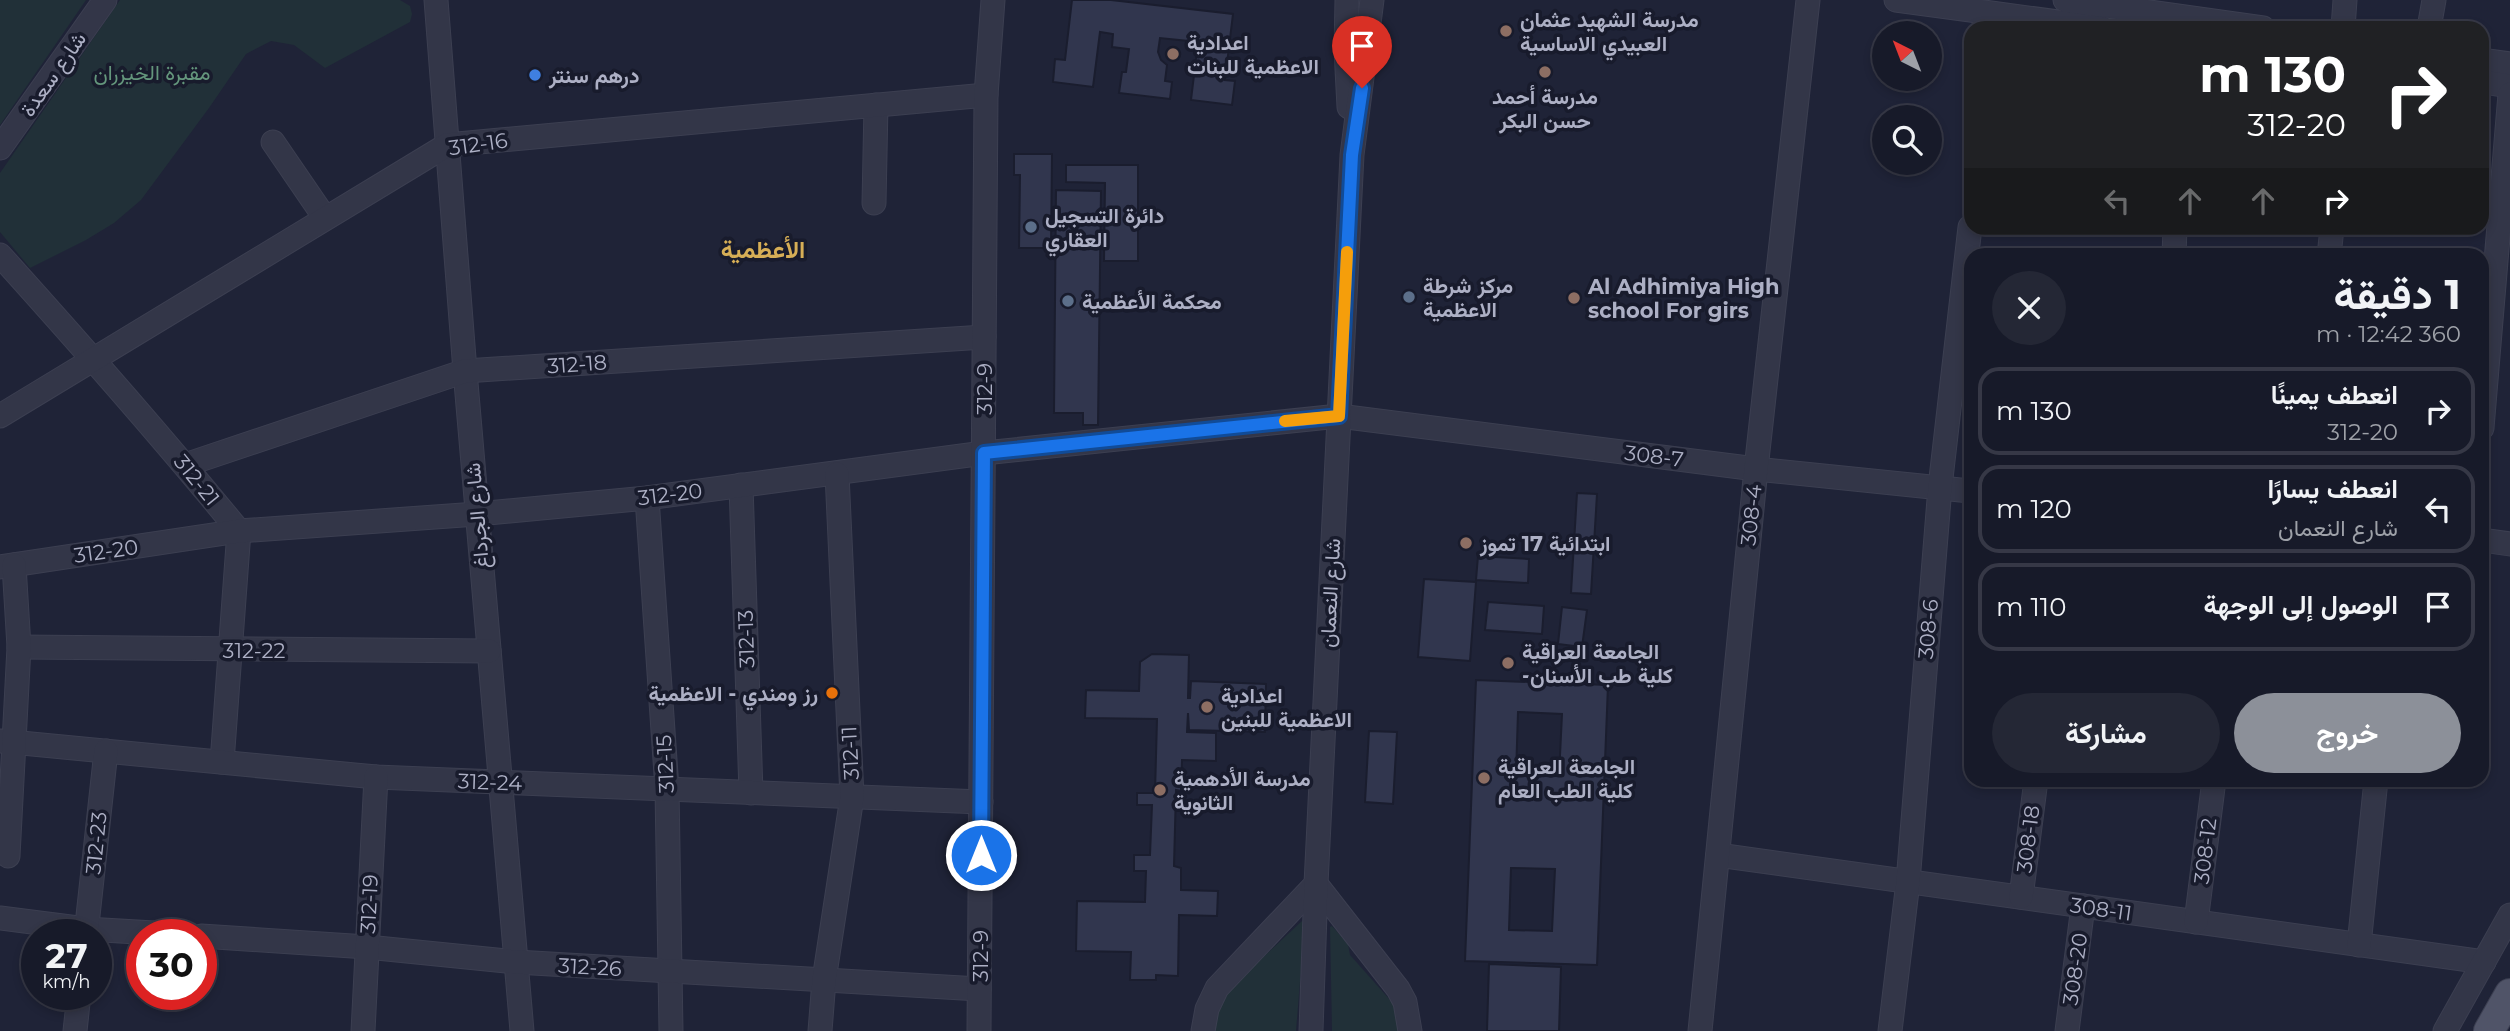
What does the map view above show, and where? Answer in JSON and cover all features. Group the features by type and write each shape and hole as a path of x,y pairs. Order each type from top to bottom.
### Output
{"main road":[{"path":"2489,1031 2510,994"}],"street":[{"name":"شارع سعدة","path":"0,148 105,0"},
{"name":"شارع الجرداغ","path":"436,0 522,1031"},
{"name":"312-9","path":"979,1031 986,95 993,0"},
{"name":"شارع النعمان","path":"1347,0 1346,50 1352,155"},
{"name":"شارع النعمان","path":"1311,1031 1352,155 1373,0"},
{"name":"308-4","path":"1700,1031 1756,469 1808,0"},
{"path":"1896,0 1995,20"},
{"path":"2065,0 2137,5 2225,21"},
{"path":"2344,21 2345,0"},
{"path":"2430,21 2434,0"},
{"path":"2489,61 2510,64"},
{"path":"2489,83 2510,86"},
{"path":"2489,385 2502,304 2510,94"},
{"name":"312-16","path":"0,416 447,145 986,95"},
{"path":"874,203 877,105"},
{"path":"273,142 325,218"},
{"name":"312-21","path":"0,255 93,358 239,531"},
{"name":"308-6","path":"1890,1031 1908,882 1940,487 1964,279"},
{"name":"312-18","path":"185,465 465,371 984,337"},
{"name":"308-7","path":"1339,416 1756,469 1964,490"},
{"name":"312-20","path":"7,566 239,531 477,514 647,498 984,453 1339,416"},
{"name":"312-11","path":"820,1031 824,980 852,797 837,474"},
{"name":"312-13","path":"741,485 751,793"},
{"name":"312-15","path":"647,498 667,789 671,1031"},
{"path":"222,762 239,531"},
{"path":"2489,541 2510,544"},
{"path":"7,566 19,647 7,741 8,856"},
{"name":"312-22","path":"19,647 489,651"},
{"name":"312-24","path":"7,741 376,777 981,802"},
{"name":"312-23","path":"87,919 106,751"},
{"name":"312-19","path":"363,1031 376,777"},
{"name":"308-18","path":"2021,897 2035,787"},
{"name":"308-12","path":"2196,922 2213,787"},
{"path":"2359,945 2375,787"},
{"name":"308-11","path":"1717,855 2484,962"},
{"path":"1203,1031 1207,1009 1217,988 1316,884 1398,989 1405,1002 1410,1031"},
{"name":"308-20","path":"2067,1031 2084,906"},
{"path":"2445,1031 2510,915"},
{"path":"0,918 21,921"},
{"name":"312-26","path":"217,937 367,947 516,962 979,989"},
{"path":"75,1031 77,1010"}],"green space":[{"name":"مقبرة الخيزران","path":"0,0 86,0 0,125"},
{"name":"مقبرة الخيزران","path":"120,0 400,0 410,6 412,14 410,22 325,68 294,45 271,41 246,54 141,200 114,223 30,268 0,232 0,173"},
{"path":"1302,921 1305,922 1296,1031 1214,1031 1217,1000"},
{"path":"1332,926 1348,944 1350,955 1399,1010 1400,1031 1332,1031"}],"building":[{"path":"1072,0 1111,0 1233,14 1225,80 1235,81 1232,105 1191,100 1198,42 1160,38 1158,52 1167,65 1165,81 1172,82 1170,99 1119,93 1122,72 1126,72 1129,49 1112,47 1113,34 1100,32 1093,87 1053,82 1055,59 1065,60"},
{"path":"1014,154 1052,154 1051,248 1019,248 1020,175 1014,175"},
{"path":"1066,165 1138,165 1138,261 1104,261 1105,183 1066,182"},
{"path":"1056,190 1101,191 1098,425 1083,425 1083,413 1054,413"},
{"path":"1577,493 1597,494 1591,594 1571,593"},
{"path":"1478,556 1529,559 1528,583 1476,580"},
{"path":"1424,579 1476,582 1470,661 1418,657"},
{"path":"1488,602 1544,606 1542,634 1485,630"},
{"path":"1562,607 1587,610 1582,647 1558,644"},
{"path":"1152,654 1189,655 1188,698 1191,681 1266,684 1265,732 1189,730 1188,713 1187,732 1216,733 1216,761 1182,760 1181,791 1176,790 1174,866 1181,868 1181,890 1218,891 1217,916 1179,915 1178,976 1156,975 1156,980 1130,980 1131,952 1076,951 1077,901 1145,902 1146,871 1134,871 1134,855 1150,855 1152,805 1137,805 1137,793 1155,793 1157,719 1085,718 1086,690 1139,691 1140,662"},
{"path":"1476,680 1608,685 1597,965 1465,961","holes":["1518,712 1562,714 1559,776 1516,775","1511,868 1555,869 1552,931 1509,930"]},
{"path":"1369,731 1397,732 1393,804 1365,802"},
{"path":"1489,964 1561,967 1559,1031 1487,1031"}],"slow traffic":[{"path":"1285,421 1339,416 1347,252"}],"place":[{"name":"مدرسة الشهيد عثمان العبيدي الاساسية","path":"1506,31"},
{"name":"اعدادية الاعظمية للبنات","path":"1173,54"},
{"name":"مدرسة أحمد حسن البكر","path":"1545,72"},
{"name":"درهم سنتر","path":"535,75"},
{"name":"دائرة التسجيل العقاري","path":"1031,227"},
{"name":"مركز شرطة الاعظمية","path":"1409,297"},
{"name":"Al Adhimiya High school For girs","path":"1574,298"},
{"name":"محكمة الأعظمية","path":"1068,301"},
{"name":"ابتدائية 17 تموز","path":"1466,543"},
{"name":"الجامعة العراقية -كلية طب الأسنان","path":"1508,663"},
{"name":"رز ومندي - الاعظمية","path":"832,693"},
{"name":"اعدادية الاعظمية للبنين","path":"1207,707"},
{"name":"الجامعة العراقية كلية الطب العام","path":"1484,778"},
{"name":"مدرسة الأدهمية الثانوية","path":"1160,790"}],"district":[{"name":"الأعظمية","path":"763,249"}],"route":[{"path":"981,855 984,453 1339,416 1352,155 1362,88"}]}
